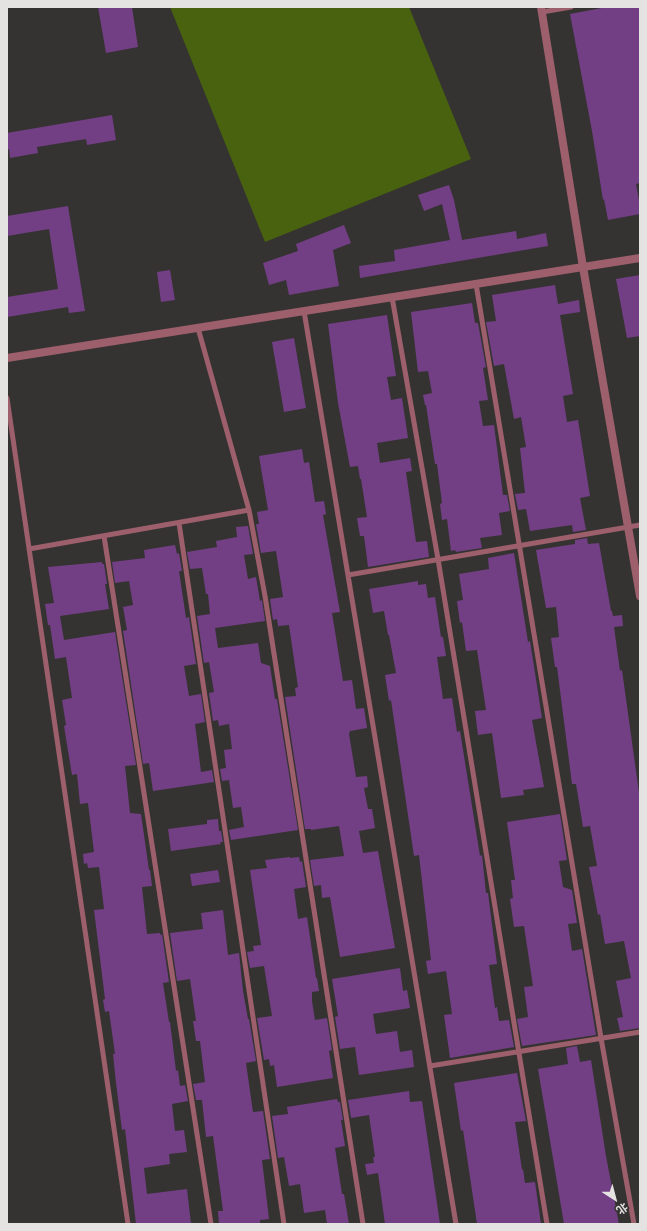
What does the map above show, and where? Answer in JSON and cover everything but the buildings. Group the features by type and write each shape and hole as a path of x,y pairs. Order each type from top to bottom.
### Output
{"street":[{"path":"542,9 583,267 640,596"},
{"path":"7,358 640,258"}],"lane":[{"path":"542,9 570,7"},
{"path":"476,284 601,1038 634,1224"},
{"path":"392,297 438,559 518,1052 548,1224"},
{"path":"304,311 456,1224"},
{"path":"198,328 250,510 363,1224"},
{"path":"7,398 128,1224"},
{"path":"29,549 250,510"},
{"path":"179,523 284,1224"},
{"path":"348,574 640,525"},
{"path":"104,536 211,1224"},
{"path":"430,1066 640,1032"}],"green space":[{"path":"170,7 409,7 471,159 265,242"}]}
